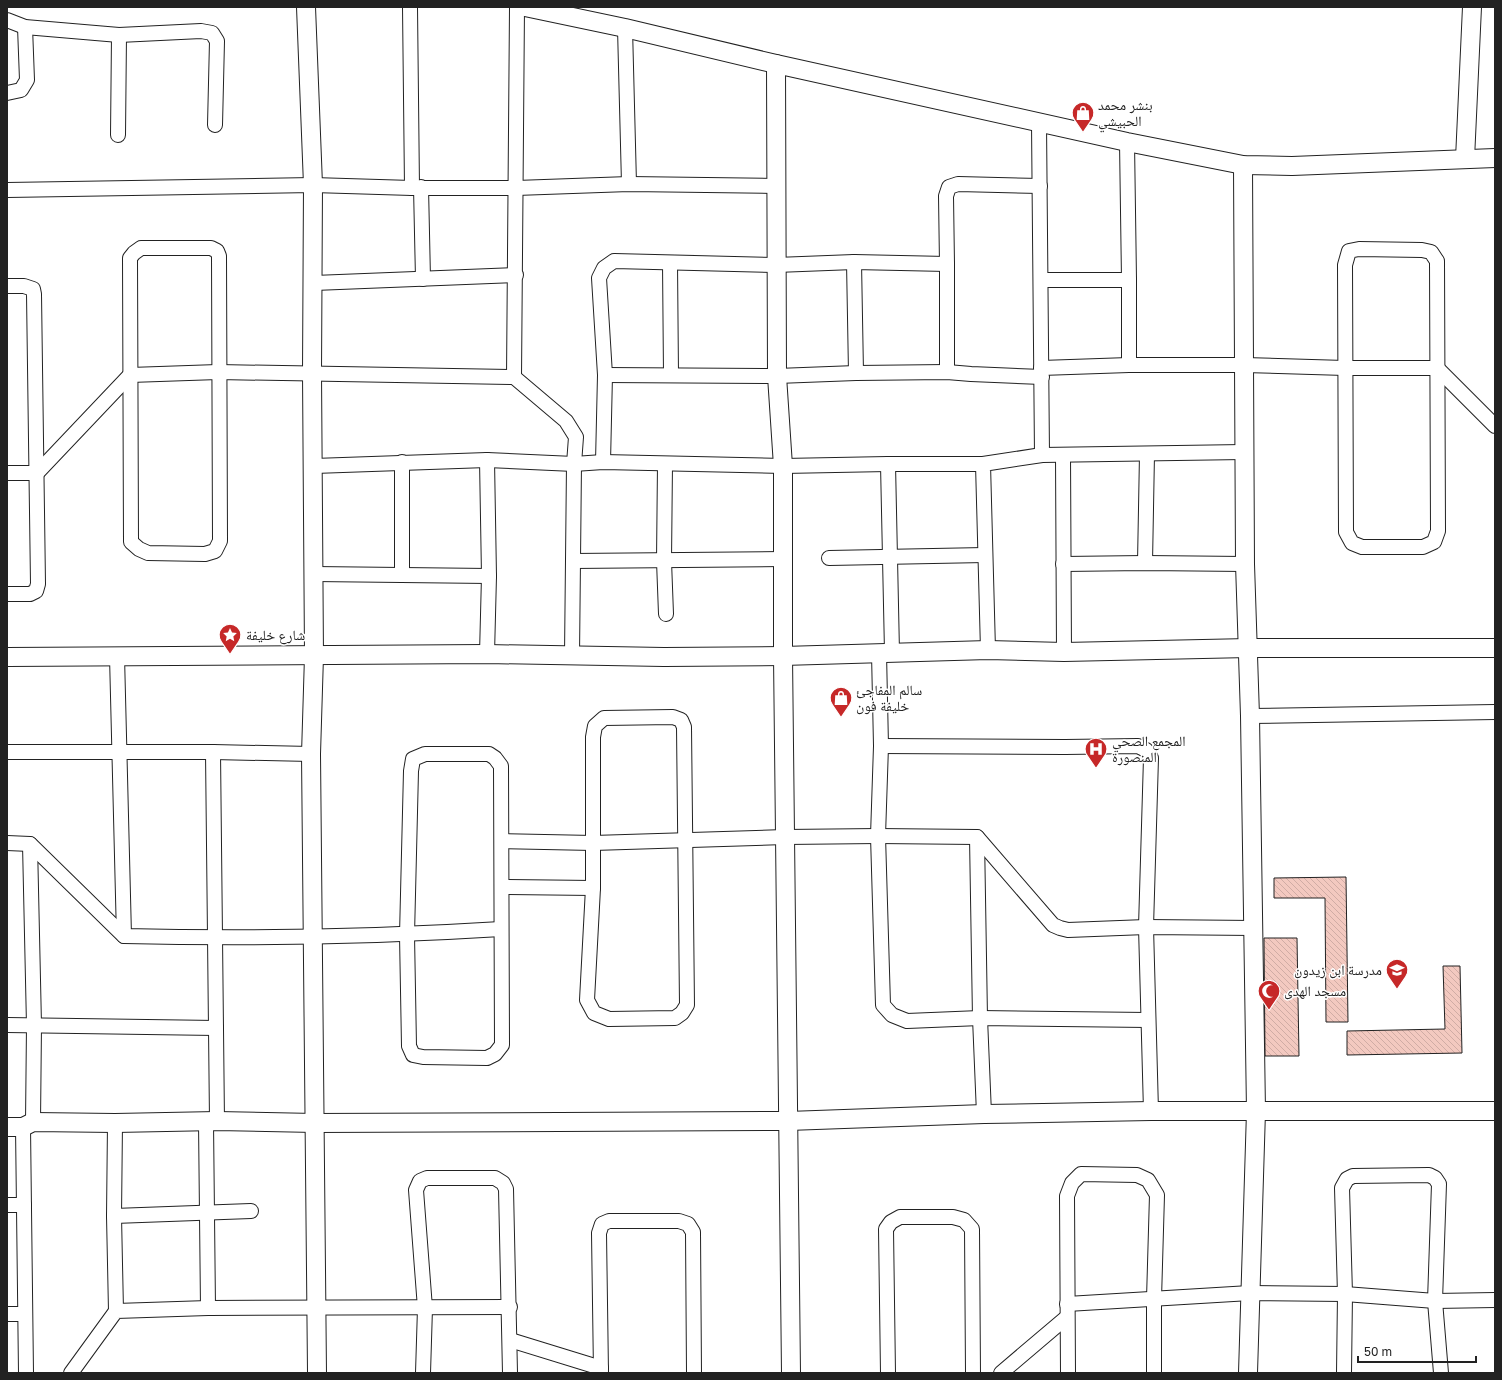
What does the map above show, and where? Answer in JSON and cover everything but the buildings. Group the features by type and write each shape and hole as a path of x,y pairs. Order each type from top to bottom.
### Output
{"street":[{"path":"306,7 313,185 314,282 312,373 314,466 314,656 311,754 317,1373"},
{"path":"410,7 417,188 423,279"},
{"path":"514,377 517,7"},
{"path":"525,7 556,10 776,64 1127,142 1243,165 1292,166 1495,158"},
{"path":"1465,158 1472,7"},
{"path":"7,20 25,27 118,35 201,31 212,34 217,41 215,125"},
{"path":"7,93 21,90 27,80 25,27"},
{"path":"625,28 629,184"},
{"path":"118,35 118,135"},
{"path":"776,64 777,376 782,466 791,1373"},
{"path":"1039,122 1042,455"},
{"path":"1127,142 1129,280 1128,366"},
{"path":"1243,165 1245,564 1250,716 1256,1111 1248,1373"},
{"path":"7,190 313,185 417,188 516,188 629,184 776,186"},
{"path":"948,372 946,196 949,187 958,184 1040,186"},
{"path":"141,248 211,248 217,250 219,256 218,372 220,541 214,551 205,554 148,553 139,549 131,542 130,375 130,258 141,248"},
{"path":"1359,249 1422,250 1431,252 1437,261 1438,531 1434,542 1422,547 1362,547 1352,543 1346,532 1345,368 1345,265 1349,252 1359,249"},
{"path":"603,462 605,375 599,278 604,268 614,261 776,265 854,262 947,264"},
{"path":"854,262 856,373"},
{"path":"670,263 671,375"},
{"path":"314,282 516,275"},
{"path":"1041,280 1129,280"},
{"path":"7,286 24,286 33,289 34,294 38,584 36,591 30,594 7,594"},
{"path":"605,375 777,376 856,373 1042,373 1128,366 1244,365 1345,368 1437,368 1495,426"},
{"path":"7,473 36,473 130,375 218,372 514,377 566,421 576,437 574,464 572,656"},
{"path":"314,466 487,460 574,464 603,462 782,466 983,464 1042,455 1244,452"},
{"path":"1145,563 1147,454"},
{"path":"1063,455 1064,652"},
{"path":"487,460 489,576 487,654"},
{"path":"402,462 402,575"},
{"path":"665,464 664,561 666,614"},
{"path":"888,464 890,557 878,836 883,1005 892,1015 908,1021 980,1018 1148,1020"},
{"path":"983,464 988,650"},
{"path":"829,558 985,554"},
{"path":"573,561 782,559"},
{"path":"1063,564 1245,564"},
{"path":"314,574 489,576"},
{"path":"7,657 487,654 664,657 783,656 988,650 1064,652 1248,648 1495,648"},
{"path":"117,656 124,936"},
{"path":"1250,716 1495,712"},
{"path":"673,717 681,720 684,727 685,841 687,1005 682,1013 675,1018 609,1019 594,1013 587,1000 593,888 593,737 595,726 604,718 673,717"},
{"path":"881,746 1138,746 1146,750 1151,758 1146,927 1151,1111"},
{"path":"7,752 213,752 311,754"},
{"path":"208,1308 208,1213 216,1028 213,752"},
{"path":"424,754 489,754 495,758 501,766 502,887 502,1045 495,1054 487,1058 423,1057 413,1055 409,1046 407,935 411,771 413,759 424,754"},
{"path":"502,841 593,843 785,837 977,837 1053,925 1060,928 1068,930 1146,927 1254,928"},
{"path":"977,837 980,1018 984,1114"},
{"path":"7,843 30,844 124,936 215,938 312,937 407,935 501,929"},
{"path":"26,1373 24,1205 21,1125 34,1025 30,844"},
{"path":"502,887 593,888"},
{"path":"7,1025 216,1028"},
{"path":"21,1125 211,1121 315,1123 788,1120 1151,1111 1495,1111"},
{"path":"71,1373 116,1311 114,1216 115,1123"},
{"path":"1068,1373 1067,1196 1072,1183 1082,1174 1137,1175 1148,1180 1157,1195 1154,1300 1154,1373"},
{"path":"1344,1373 1345,1294 1342,1188 1347,1179 1353,1176 1429,1175 1436,1178 1439,1184 1435,1301 1441,1373"},
{"path":"423,1373 425,1308 416,1190 420,1181 427,1178 495,1178 503,1183 506,1189 510,1307 510,1373"},
{"path":"7,1205 24,1205"},
{"path":"114,1216 251,1212"},
{"path":"888,1373 886,1229 891,1222 900,1217 953,1217 964,1220 972,1229 973,1373"},
{"path":"510,1340 601,1370 599,1233 602,1224 609,1220 679,1222 688,1224 692,1232 694,1373"},
{"path":"1001,1373 1067,1311 1154,1300 1250,1293 1345,1294 1435,1301 1495,1300"},
{"path":"116,1311 208,1308 510,1307"},
{"path":"7,1314 25,1314"}],"place":[{"name":"بنشر محمد الحبيشي","path":"1083,132"},
{"name":"شارع خليفة","path":"230,654"},
{"name":"سالم المفاجئ خليفة فون","path":"841,718"},
{"name":"المجمع الصحي المنصورة","path":"1096,768"},
{"name":"مدرسة ابن زيدون","path":"1397,990"},
{"name":"مسجد الهدى","path":"1269,1010"}]}
